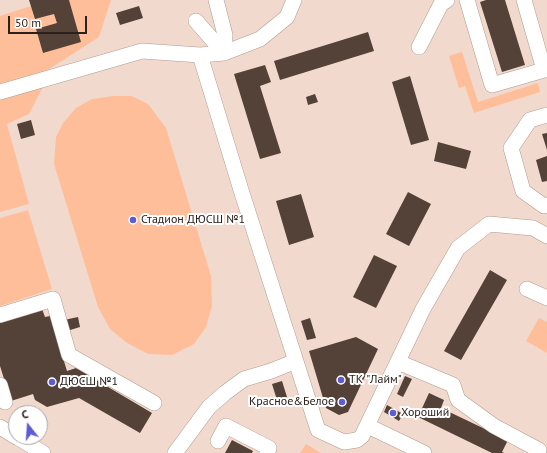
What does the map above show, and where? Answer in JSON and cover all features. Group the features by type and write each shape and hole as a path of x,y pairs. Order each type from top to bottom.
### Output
{"street":[{"path":"216,0 225,35 224,53"},
{"path":"0,92 142,51 200,55 224,53 260,39 287,17 294,0"},
{"path":"419,47 441,4 447,0"},
{"path":"467,0 492,85 544,70 524,0"},
{"path":"196,21 224,53"},
{"path":"200,55 318,430 344,442 356,440 362,436 423,309 458,248 489,224 533,228 547,236"},
{"path":"547,115 530,120 511,148 523,192 544,206 547,205"},
{"path":"527,289 547,298"},
{"path":"0,315 53,299 69,355 154,403"},
{"path":"174,453 209,407 225,393 244,380 296,361"},
{"path":"398,362 453,385 458,400 494,426 539,450"},
{"path":"0,385 5,402"},
{"path":"218,441 226,426 269,448 267,453"},
{"path":"368,426 424,453"},
{"path":"30,445 44,453"}],"shaded area":[{"path":"32,0 111,0 99,37 43,73 0,84 0,16 34,5"},
{"path":"462,52 478,102 538,83 540,92 474,113 465,86 459,88 449,56"},
{"path":"44,85 29,114 7,124 29,204 0,212 0,98"},
{"name":"Стадион ДЮСШ №1","path":"113,96 132,96 148,104 166,128 211,276 212,306 206,327 194,344 172,355 148,354 127,343 110,329 98,307 54,164 56,137 63,123 76,108 92,99"},
{"path":"28,210 52,289 0,306 0,218"},
{"path":"539,318 547,322 547,353 526,341"},
{"path":"306,444 321,453 300,453"}],"building":[{"path":"29,0 69,0 81,42 43,53 36,29 57,23 54,14 35,19"},
{"path":"486,0 505,0 525,65 502,72 480,2"},
{"path":"139,6 143,18 120,25 116,13"},
{"path":"368,32 374,51 280,80 274,61"},
{"path":"265,65 271,82 260,86 281,153 260,159 234,74"},
{"path":"410,76 429,140 411,145 392,82"},
{"path":"315,94 318,102 308,105 306,97"},
{"path":"31,120 35,135 21,139 17,124"},
{"path":"547,133 547,150 542,134"},
{"path":"438,142 471,151 466,169 434,161"},
{"path":"547,156 547,181 542,182 536,160"},
{"path":"408,192 431,204 409,246 386,234"},
{"path":"301,194 314,237 289,245 276,201"},
{"path":"374,255 397,266 376,308 353,297"},
{"path":"490,270 507,280 461,360 444,351"},
{"name":"ДЮСШ №1","path":"42,309 45,317 50,316 67,371 76,368 152,413 140,433 79,398 48,407 48,405 44,405 35,400 33,394 11,401 0,366 0,321"},
{"path":"78,317 80,327 67,331 64,320"},
{"path":"310,318 316,338 307,340 301,321"},
{"name":"ТК \"Лайм\"","path":"356,337 378,349 348,412 339,415 326,408 309,351"},
{"path":"405,376 412,379 403,397 397,394"},
{"path":"282,381 287,397 277,400 272,384"},
{"path":"429,393 444,400 441,408 508,440 502,452 504,453 492,453 418,417"},
{"name":"Хороший","path":"387,405 403,414 399,421 384,412"},
{"path":"232,440 253,451 252,453 225,453"}],"place":[{"name":"Стадион ДЮСШ №1","path":"133,220"},
{"name":"ТК \"Лайм\"","path":"341,380"},
{"name":"ДЮСШ №1","path":"52,382"},
{"name":"Красное&Белое","path":"342,402"},
{"name":"Хороший","path":"393,413"}]}
